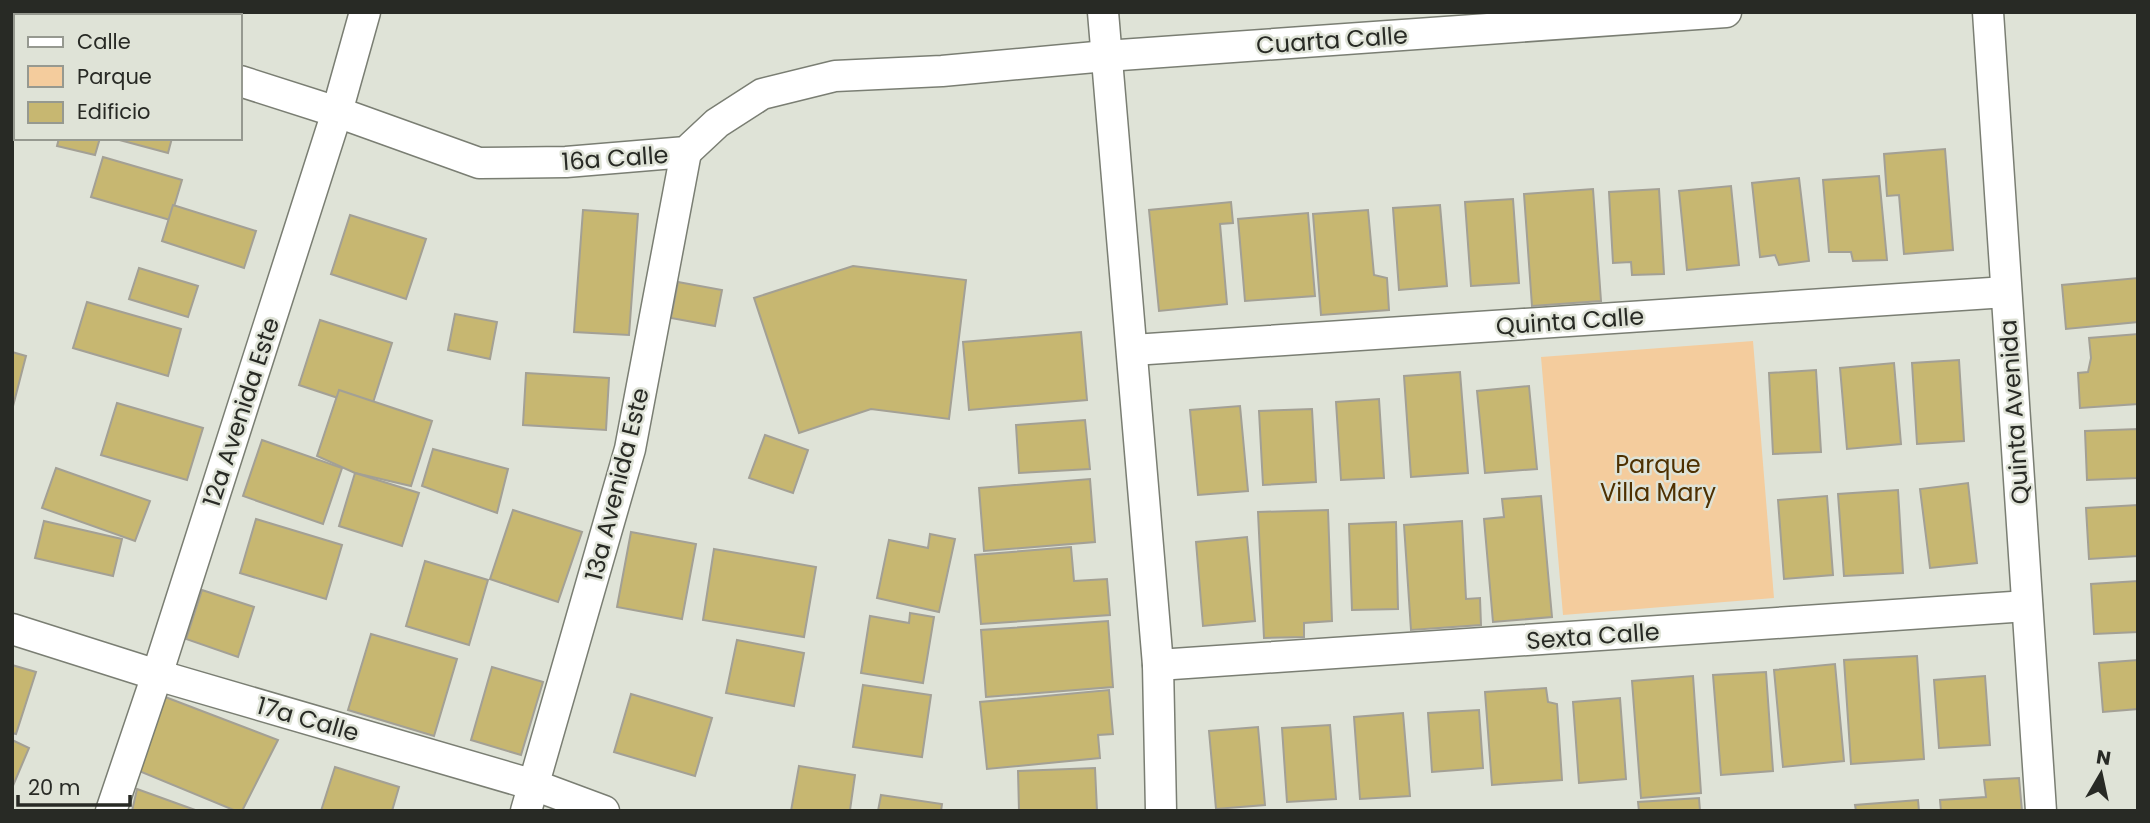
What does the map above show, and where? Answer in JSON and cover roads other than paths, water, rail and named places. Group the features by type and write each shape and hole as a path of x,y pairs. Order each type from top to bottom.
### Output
{"street":[{"name":"12a Avenida Este","path":"111,811 337,112 365,12"},
{"path":"1104,12 1158,665 1161,811"},
{"name":"Cuarta Calle","path":"1106,56 1726,12"},
{"name":"Quinta Avenida","path":"1988,12 2041,811"},
{"name":"16a Calle","path":"242,82 337,112 479,163 566,162 685,152 717,123 762,93 835,76 942,71 1106,56"},
{"name":"13a Avenida Este","path":"530,798 630,449 685,152"},
{"name":"Quinta Calle","path":"1133,350 2006,292"},
{"name":"Sexta Calle","path":"1158,665 2027,606"},
{"name":"17a Calle","path":"12,629 530,798 604,811"}],"park label":[{"name":"Parque Villa Mary","path":"1658,478"}]}
